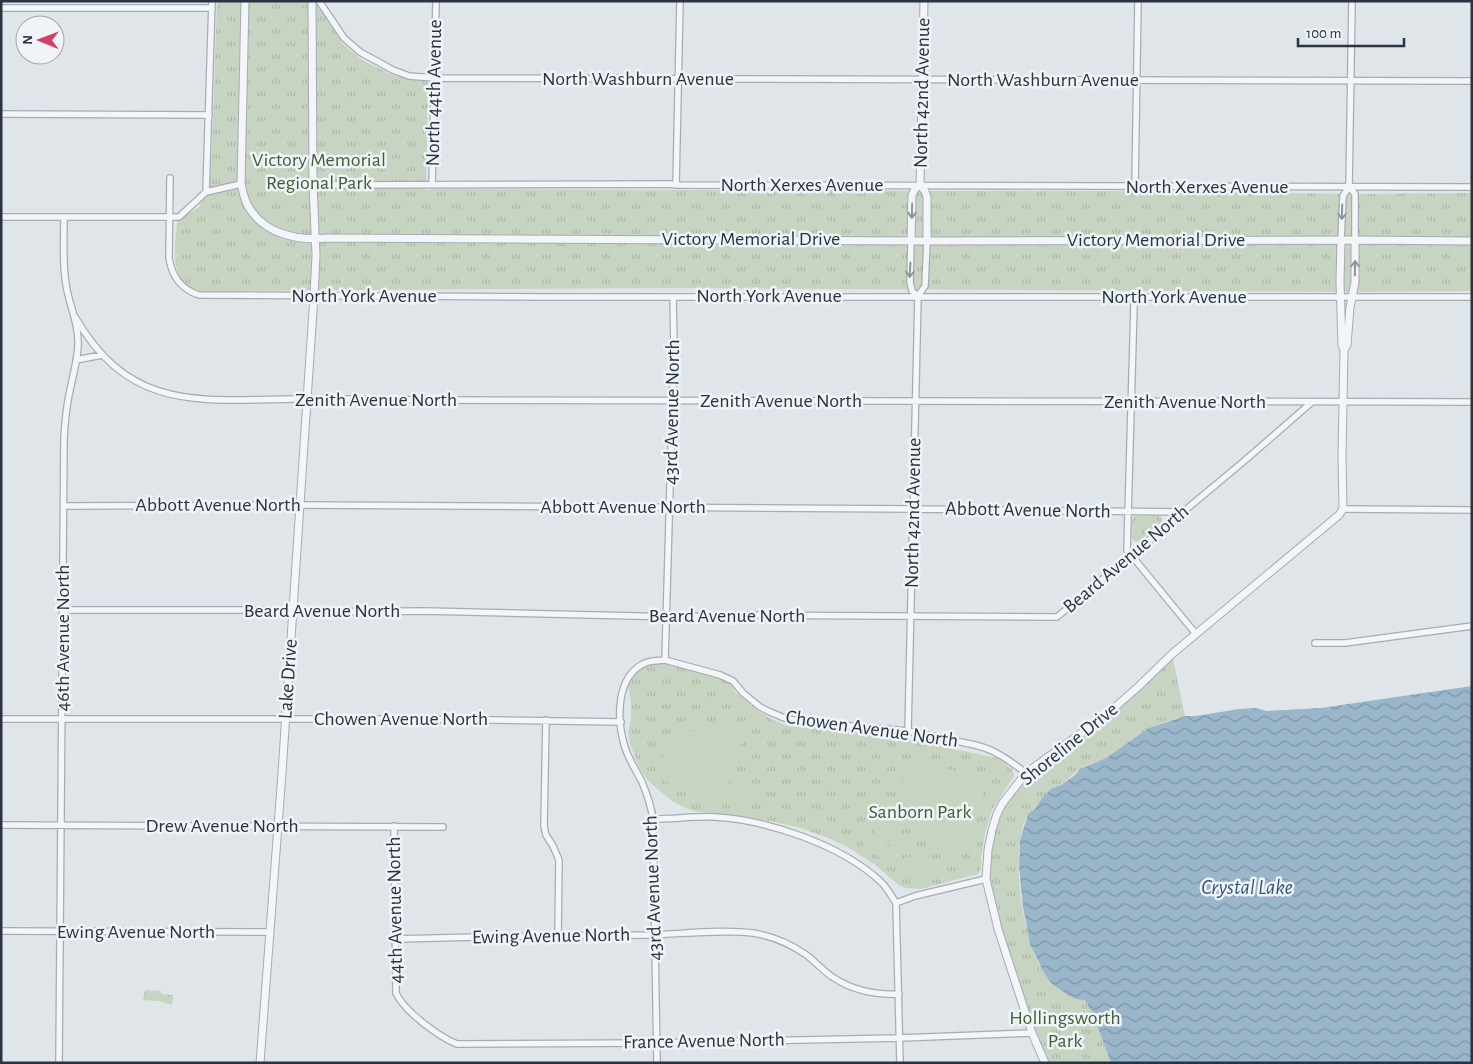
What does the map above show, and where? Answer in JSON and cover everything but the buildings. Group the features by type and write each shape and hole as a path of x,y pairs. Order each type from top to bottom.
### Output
{"street":[{"path":"206,192 212,1"},
{"name":"Victory Memorial Drive","path":"245,1 241,184 248,206 262,223 283,234 304,239 1472,241"},
{"name":"Lake Drive","path":"260,1063 314,296 312,1"},
{"name":"North Washburn Avenue","path":"319,1 344,38 360,52 408,76 434,78 1472,81"},
{"name":"North 44th Avenue","path":"432,185 436,1"},
{"path":"676,186 680,1"},
{"name":"North 42nd Avenue","path":"908,730 918,296 925,286 928,241 927,197 920,185 924,1"},
{"path":"1135,187 1138,1"},
{"path":"1352,1 1349,187 1343,196 1341,240 1340,297 1342,345 1344,350 1343,509 1472,510"},
{"path":"1,8 212,8"},
{"path":"1,114 209,115"},
{"name":"North York Avenue","path":"170,178 171,269 181,286 199,296 548,298 674,296 1472,297"},
{"path":"1,216 179,217 206,192 241,184"},
{"name":"North Xerxes Avenue","path":"313,185 1472,186"},
{"name":"North 42nd Avenue","path":"918,296 912,290 910,282 912,195 920,185"},
{"path":"1344,350 1347,345 1354,282 1355,194 1349,187"},
{"name":"46th Avenue North","path":"59,1063 65,416 76,360 78,332 65,274 64,217"},
{"name":"43rd Avenue North","path":"657,1063 653,819 650,802 624,745 621,722 621,695 627,680 636,668 650,661 666,660 674,296"},
{"path":"1132,297 1134,305 1127,550 1196,634"},
{"name":"Zenith Avenue North","path":"75,317 85,335 102,355 118,369 147,387 186,399 1472,402"},
{"path":"76,360 102,355"},
{"name":"Beard Avenue North","path":"63,610 425,611 667,616 1057,617 1312,402"},
{"name":"Abbott Avenue North","path":"64,506 300,505 913,508 1183,512"},
{"name":"Shoreline Drive","path":"1045,1063 1032,1033 998,929 986,879 988,850 997,814 1006,798 1026,773 1105,716 1172,654 1339,515 1343,509"},
{"path":"1315,643 1345,643 1472,626"},
{"name":"Chowen Avenue North","path":"666,660 706,670 733,681 743,693 760,706 787,719 908,730 984,747 999,754 1026,773"},
{"name":"Chowen Avenue North","path":"1,719 546,720 621,722"},
{"path":"546,720 544,826 546,835 559,860 558,935"},
{"path":"653,819 714,817 756,822 807,839 830,849 882,882 896,903 900,994 900,1063"},
{"name":"Drew Avenue North","path":"1,825 443,827"},
{"name":"44th Avenue North","path":"394,826 396,993"},
{"path":"896,903 915,896 986,879"},
{"name":"Ewing Avenue North","path":"1,932 270,932"},
{"name":"Ewing Avenue North","path":"396,938 751,933 770,937 788,944 804,954 833,978 849,986 866,992 900,994"},
{"name":"France Avenue North","path":"396,993 400,1002 437,1033 446,1040 457,1044 657,1043 1032,1033"}],"green space":[{"name":"Victory Memorial Regional Park","path":"217,1 315,1 342,43 362,60 395,76 428,82 426,190 1472,193 1472,291 676,288 197,291 183,281 179,275 176,268 175,244 177,221 199,207 211,174"},
{"path":"1134,516 1159,516 1162,522 1136,542 1132,539 1132,520"},
{"name":"Hollingsworth Park","path":"1172,654 1185,716 1153,727 1108,757 1080,769 1044,796 1027,816 1021,832 1019,877 1026,927 1033,950 1042,969 1059,990 1085,1000 1092,1012 1111,1063 1045,1063 1032,1033 986,879 997,814 1026,773 1105,716"},
{"name":"Sanborn Park","path":"659,663 720,678 730,683 736,693 755,709 773,720 788,726 829,728 886,735 997,758 1012,769 1014,776 992,810 985,833 981,869 978,874 921,889 906,888 900,886 874,864 849,848 828,838 798,827 748,817 694,811 672,801 648,781 640,769 630,744 628,731 631,721 631,702 628,685 635,670 649,664"},
{"path":"708,726 724,726 745,732 724,798 719,800 655,778 661,759 673,744 689,733"},
{"path":"906,759 986,777 970,852 938,849 916,834 902,794"},
{"path":"738,788 761,793 759,803 736,798"},
{"path":"880,823 900,839 893,848 873,832"},
{"path":"870,835 890,851 883,860 863,845"},
{"path":"928,853 933,877 910,882 905,858"},
{"path":"145,990 161,991 161,994 173,995 172,1005 159,1001 143,1000"}],"water":[{"name":"Crystal Lake","path":"1472,686 1472,1063 1111,1063 1092,1012 1085,1000 1076,999 1052,984 1044,973 1030,944 1023,907 1019,867 1020,840 1028,814 1035,809 1042,798 1051,789 1061,785 1075,775 1080,769 1106,758 1149,728 1185,716 1255,708 1267,711 1321,708"}]}
